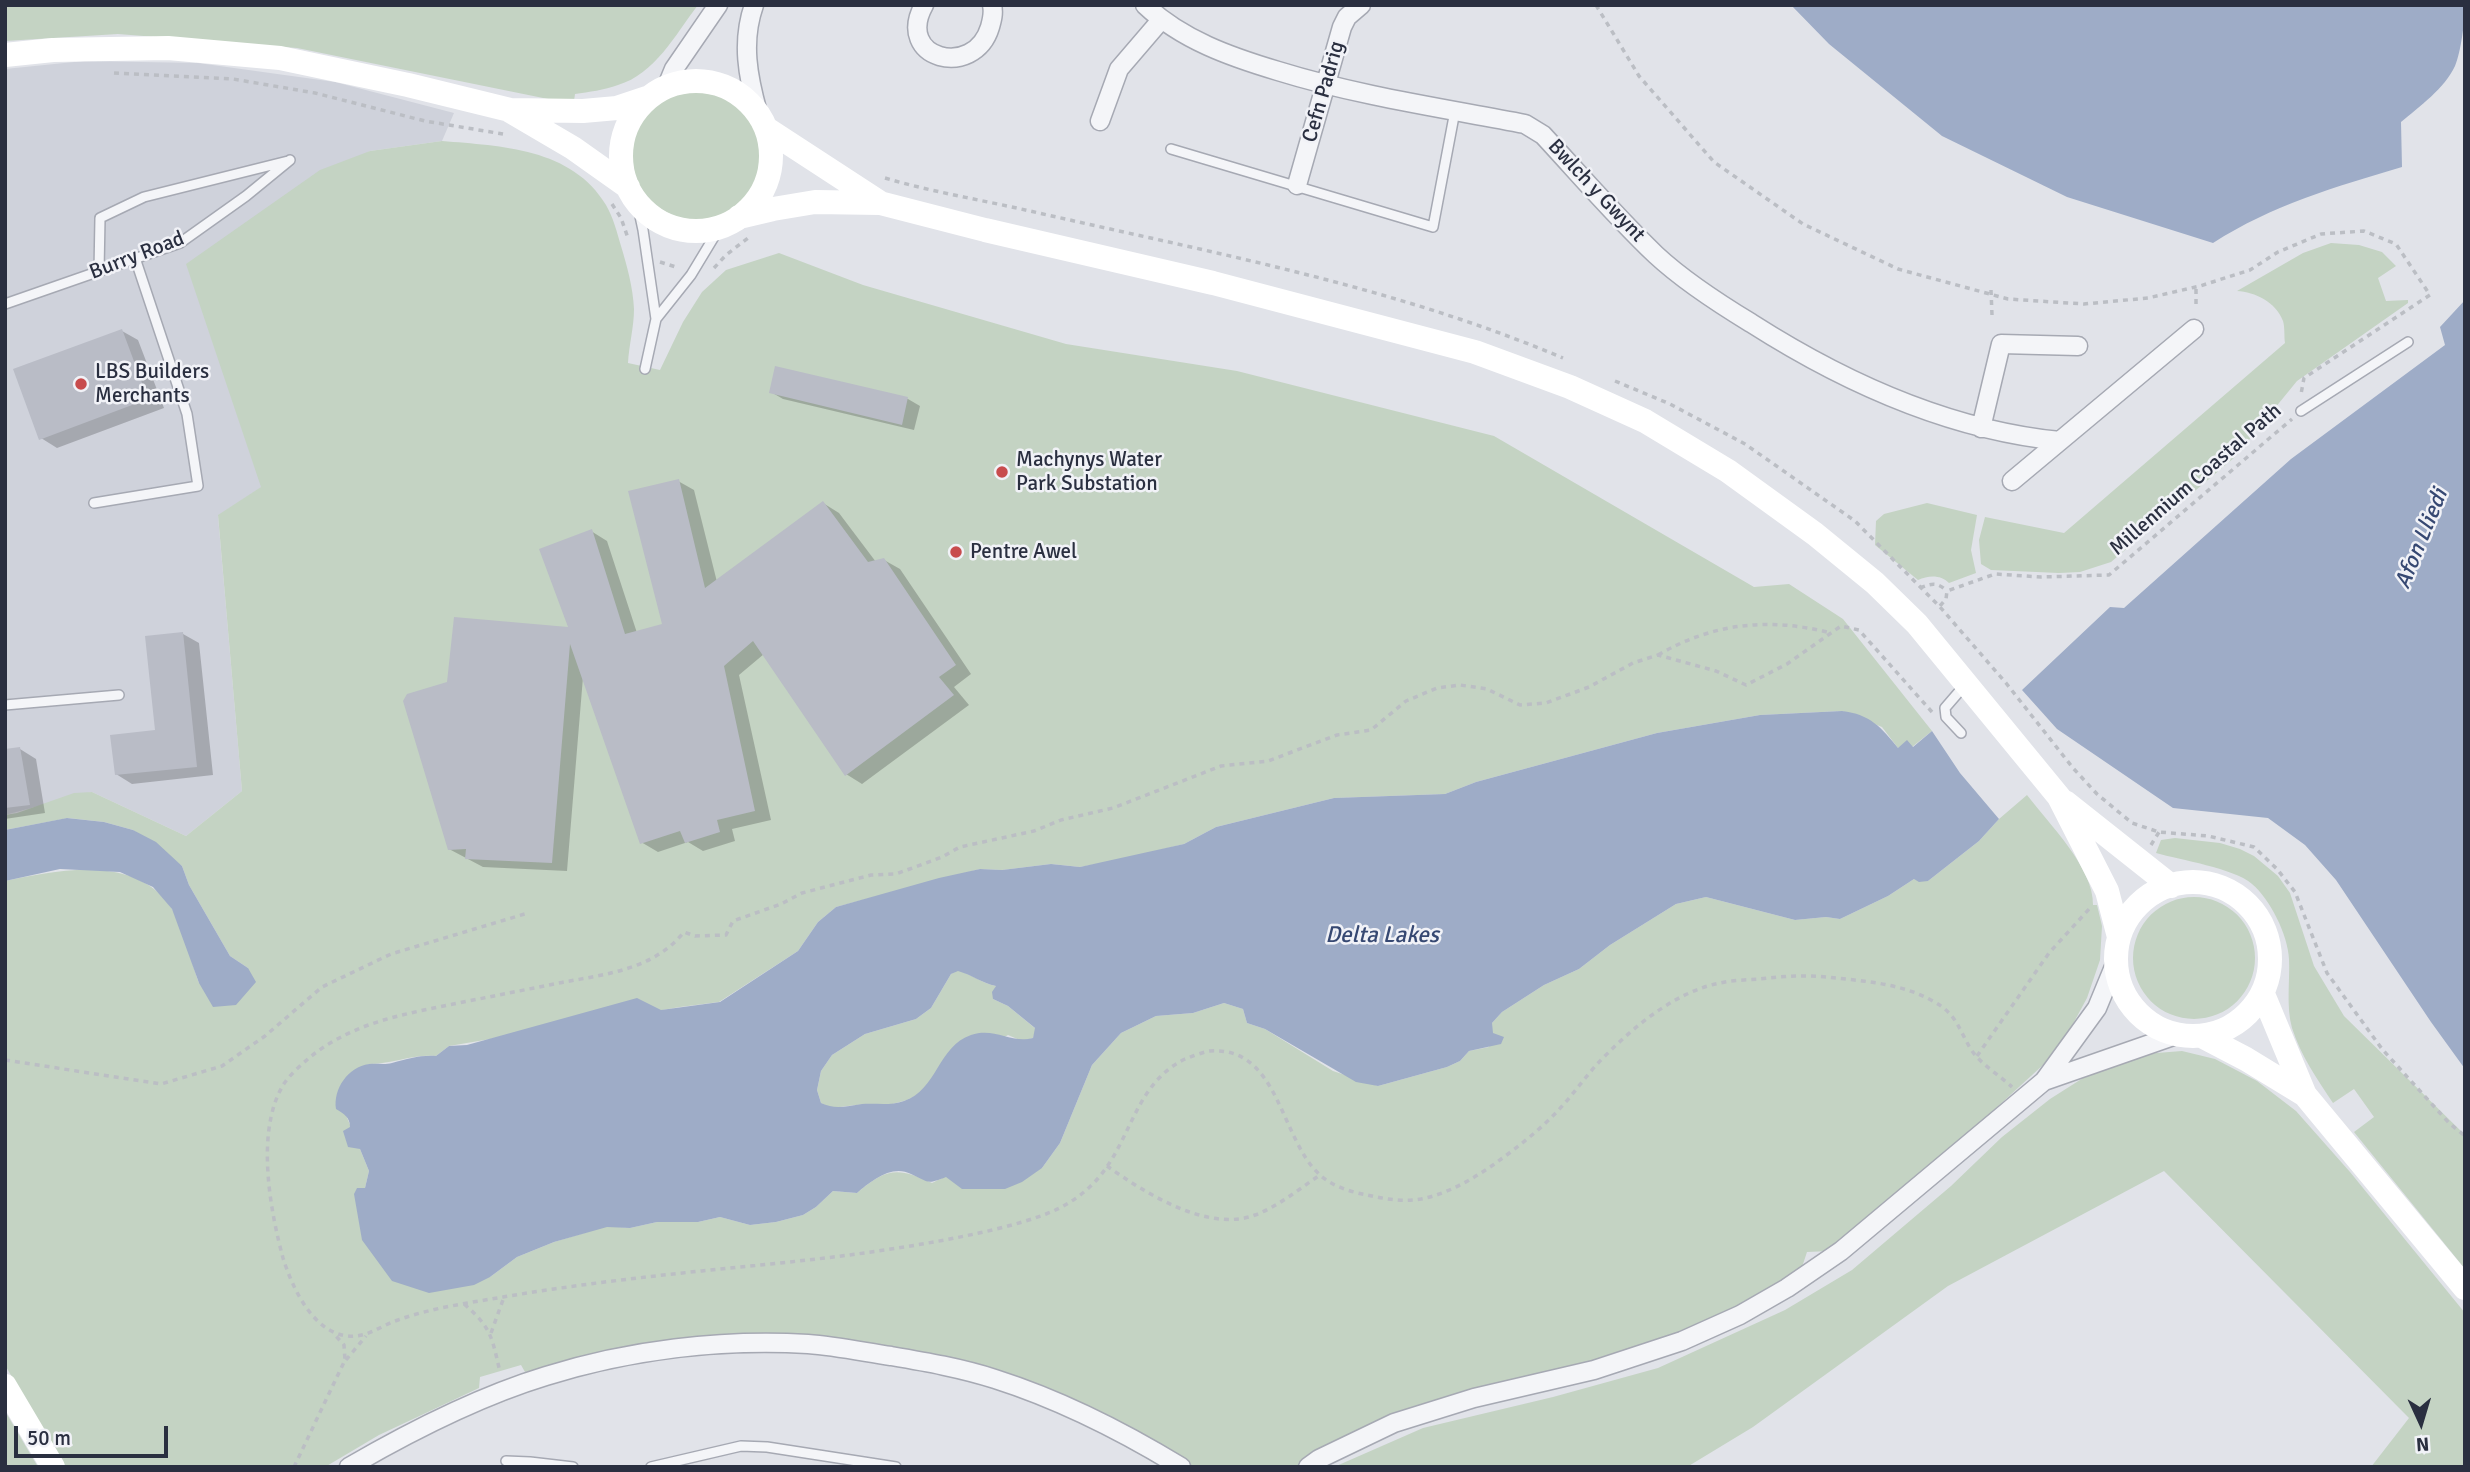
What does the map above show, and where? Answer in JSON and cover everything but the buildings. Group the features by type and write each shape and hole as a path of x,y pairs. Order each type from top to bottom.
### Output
{"main road":[{"path":"5,55 53,50 168,48 280,58 510,110 583,111 617,108 690,81 713,82 730,88 746,99 762,121 771,148 771,166 765,186 737,227"},
{"path":"624,196 621,154 623,137 632,116 657,92"},
{"path":"510,110 573,148 624,196 663,223 679,229 700,231 737,227 773,209 815,202 880,203 1349,317 1475,352 1570,387 1645,421 1728,471 1815,534 1875,583 1917,624 2059,797 2107,891 2119,937"},
{"path":"762,121 880,203"},
{"path":"2059,797 2171,886"},
{"path":"2197,883 2222,888 2244,901 2260,920 2269,944 2270,970 2263,994 2247,1015 2227,1029 2202,1036 2176,1035 2153,1025 2134,1009 2121,987 2116,962 2119,937 2131,914 2149,896 2171,886 2197,883"},
{"path":"2263,994 2305,1095 2465,1288"},
{"path":"2202,1036 2305,1095"},
{"path":"5,1386 53,1467"}],"street":[{"path":"657,92 718,5"},
{"path":"754,5 746,43 749,79 762,121"},
{"path":"924,5 918,27 919,37 931,54 947,58 962,57 979,46 987,36 992,5"},
{"name":"Bwlch y Gwynt","path":"1145,5 1161,20 1208,46 1253,64 1326,86 1525,124 1543,135 1657,256 1720,304 1787,346 1856,383 1916,408 2020,437 2060,441"},
{"name":"Cefn Padrig","path":"1297,185 1342,27 1347,17 1361,5"},
{"path":"1100,121 1119,69 1161,20"},
{"path":"2012,481 2194,329"},
{"path":"1981,428 2001,344 2078,346"},
{"path":"1308,1467 1319,1459 1394,1423 1474,1398 1594,1370 1682,1341 1740,1315 1787,1288 1841,1251 2044,1081 2097,1009 2116,962"},
{"path":"2044,1081 2176,1035"},
{"path":"349,1467 462,1408 546,1376 605,1361 689,1346 743,1343 837,1347 947,1366 994,1378 1096,1419 1181,1467"}],"lane":[{"path":"1171,149 1433,227 1455,111"},
{"name":"Burry Road","path":"5,304 180,243 246,197 290,160 144,197 100,218 99,271"},
{"path":"624,196 649,263 656,319 645,369"},
{"path":"656,319 691,275 737,227"},
{"path":"94,503 198,486 187,414 135,258"},
{"path":"2301,411 2409,342"},
{"path":"1961,733 1946,717 1945,708 1974,692"},
{"path":"5,705 119,695"},
{"path":"651,1467 741,1446 767,1447 897,1467"},
{"path":"506,1461 573,1467"}],"path":[{"name":"Millennium Coastal Path","path":"1596,5 1639,76 1714,162 1802,224 1898,269 2008,299 2084,304 2148,298 2196,287 2250,270 2278,252 2321,234 2364,231 2396,244 2430,295 2304,378 2301,411 2109,575 2041,577 1995,574 1947,591"},
{"path":"102,73 233,79 315,93 425,121 512,135"},
{"path":"624,196 621,218 629,241"},
{"path":"649,263 661,262 702,280 726,255 737,227"},
{"path":"2196,287 2196,304"},
{"path":"1990,292 1992,315"},
{"path":"1920,588 1933,583 1941,585 1947,591 1946,599 1940,607 2006,683 2073,768 2097,794 2132,823 2159,832 2208,836 2254,847 2277,869 2295,892 2326,973 2382,1049 2449,1123 2465,1136"},
{"path":"345,1360 344,1345 334,1333 317,1322 290,1279 272,1217 267,1149 282,1086 302,1064 331,1041 374,1021 598,976 644,964 671,948 684,932 695,936 726,935 733,921 802,894 870,875 896,874 942,857 960,847 1034,831 1061,820 1113,808 1221,766 1268,761 1337,735 1371,730 1406,701 1437,688 1461,685 1487,689 1520,705 1545,703 1590,687 1633,663 1720,628 1772,624 1831,634"},
{"path":"1658,655 1716,671 1746,685 1787,664 1841,626 1859,630 1930,713 1945,708"},
{"path":"5,1060 162,1084 222,1066 265,1036 322,987 391,954 528,913"},
{"path":"1978,1056 2049,953"},
{"path":"294,1467 345,1360 368,1335 396,1320 504,1297 618,1281 835,1258 992,1230 1046,1214 1077,1199 1102,1174 1146,1093 1162,1073 1186,1058 1208,1050 1231,1053 1250,1060 1268,1083 1306,1157 1320,1175 1339,1187 1363,1195 1399,1200 1422,1199 1452,1190 1507,1155 1563,1106 1605,1055 1634,1029 1671,1003 1715,983 1785,975 1902,988 1933,1001 1953,1016 1973,1052 2010,1084 2021,1100"},
{"path":"1107,1166 1150,1194 1199,1216 1226,1219 1253,1216 1276,1206 1320,1175"},
{"path":"491,1333 504,1297"},
{"path":"463,1304 480,1317 491,1333 507,1391"},
{"path":"334,1333 351,1337 368,1335"}],"shaded area":[{"path":"84,61 198,63 335,82 454,113 442,141 370,151 187,264 262,487 218,516 242,791 186,836 92,792 5,815 5,69"}],"green space":[{"path":"5,5 698,5 654,63 643,72 613,87 575,94 574,101 553,100 297,48 118,34 5,41"},
{"path":"697,90 722,95 743,109 757,130 762,155 757,180 743,201 722,215 697,220 672,215 651,201 637,180 632,155 637,130 651,109 672,95"},
{"path":"442,141 511,148 533,154 555,161 592,186 613,220 631,285 634,316 628,363 660,370 683,322 702,292 726,270 779,253 863,285 1066,344 1237,371 1494,436 1754,587 1789,584 1843,619 1932,731 1912,747 1898,748 1882,727 1842,711 1760,715 1657,733 1476,782 1445,794 1334,798 1216,827 1184,844 1119,860 1080,867 1051,864 1002,870 980,869 836,907 818,922 798,951 719,1002 449,1046 436,1056 368,1064 346,1115 369,1171 365,1188 490,1277 517,1257 554,1242 607,1226 630,1228 657,1222 698,1222 720,1217 750,1225 776,1222 803,1215 833,1191 857,1193 876,1179 893,1173 910,1174 932,1183 946,1176 1042,1168 1060,1143 1092,1065 1121,1033 1156,1016 1193,1013 1224,1003 1243,1009 1247,1023 1265,1029 1333,1071 1378,1086 1447,1067 1460,1061 1469,1051 1489,1047 1492,1023 1502,1012 1544,985 1579,969 1610,945 1676,904 1706,897 1795,920 1826,917 1840,919 1888,896 1914,879 1928,881 1979,841 2027,795 2069,847 2086,876 2093,905 2097,905 2102,926 2100,960 2087,998 2068,1033 2043,1065 1923,1175 1830,1251 1807,1252 1801,1270 1739,1307 1683,1333 1571,1370 1423,1405 1334,1443 1296,1467 1194,1467 1148,1437 1032,1385 740,1336 642,1344 525,1372 521,1365 480,1377 479,1388 379,1435 325,1467 64,1467 5,1365 5,881 71,870 116,873 137,879 155,890 171,907 199,983 248,968 230,956 189,885 182,866 133,830 104,822 68,818 5,830 5,815 74,793 92,792 186,836 242,791 218,515 261,487 186,264 320,170 370,151"},
{"path":"2331,243 2359,245 2382,252 2396,266 2378,278 2386,301 2408,300 2408,303 2297,381 2235,457 2111,562 2080,572 2059,573 1991,570 1981,564 1979,540 1985,517 2064,533 2285,343 2283,321 2275,308 2258,296 2237,291 2303,253"},
{"path":"1927,503 1977,515 1971,550 1976,573 1949,583 1935,577 1918,580 1875,545 1876,521 1884,514"},
{"path":"2175,838 2220,843 2240,849 2254,856 2278,876 2290,893 2314,966 2344,1016 2465,1135 2465,1269 2354,1132 2374,1117 2354,1089 2333,1103 2305,1058 2290,1020 2288,950 2277,918 2265,899 2252,884 2233,873 2156,853 2161,840"},
{"path":"2194,897 2217,902 2237,915 2250,935 2255,958 2250,981 2237,1001 2217,1014 2194,1019 2171,1014 2151,1001 2138,981 2133,958 2138,935 2151,915 2171,902"},
{"path":"958,970 996,986 993,999 1008,1006 1036,1029 1033,1038 1022,1041 1008,1035 933,1078 919,1094 907,1100 889,1105 865,1104 831,1108 821,1103 817,1090 821,1071 832,1055 865,1034 916,1019 931,1008 951,974"},
{"path":"2182,1051 2215,1059 2257,1081 2296,1111 2350,1172 2465,1313 2465,1467 2371,1467 2409,1418 2164,1171 1948,1286 1753,1427 1687,1467 1334,1467 1423,1428 1553,1397 1658,1368 1785,1310 1852,1270 1951,1186 2002,1137 2050,1099 2102,1066 2144,1054"},
{"path":"5,1411 38,1467 5,1467"}],"water":[{"path":"1791,5 2465,5 2459,53 2451,74 2401,122 2402,167 2281,208 2213,243 2067,197 1942,136 1829,44"},
{"name":"Afon Lliedi","path":"2465,300 2465,1069 2336,880 2305,845 2268,818 2173,808 2057,729 2022,690 2110,607 2124,608 2291,459 2445,345 2440,327"},
{"name":"Delta Lakes","path":"1842,711 1852,713 1874,723 1898,748 1907,740 1913,747 1932,731 1960,773 1999,819 1979,841 1928,881 1919,882 1914,879 1888,896 1840,919 1826,917 1795,920 1706,897 1676,904 1610,945 1579,969 1544,985 1502,1012 1492,1023 1493,1033 1504,1037 1501,1044 1469,1051 1460,1061 1447,1067 1378,1086 1356,1082 1265,1029 1247,1023 1243,1009 1224,1003 1193,1013 1156,1016 1121,1033 1092,1065 1060,1143 1042,1168 1022,1182 1005,1189 962,1189 946,1177 928,1182 904,1171 889,1172 857,1193 833,1191 803,1215 750,1225 720,1217 698,1222 657,1222 630,1228 607,1227 554,1242 517,1257 474,1285 429,1293 392,1281 362,1240 354,1194 357,1188 365,1188 369,1171 360,1149 348,1147 343,1131 350,1127 350,1124 346,1116 336,1109 337,1094 344,1080 361,1066 436,1056 449,1046 467,1045 637,998 661,1010 720,1002 798,951 818,922 836,907 939,878 980,869 1002,870 1051,864 1080,867 1184,844 1216,827 1334,798 1445,794 1476,782 1657,733 1760,715","holes":["958,971 996,986 992,992 993,999 1008,1006 1035,1028 1033,1038 1017,1039 988,1033 971,1035 951,1048 924,1088 904,1101 841,1107 821,1103 817,1090 821,1071 832,1055 865,1034 916,1019 931,1008 951,974"]},
{"path":"67,818 104,822 133,830 156,842 182,866 189,885 230,956 248,968 256,982 236,1005 213,1007 199,983 172,909 153,887 120,872 60,869 5,881 5,830"}],"place":[{"name":"LBS Builders Merchants","path":"81,384"},
{"name":"Machynys Water Park Substation","path":"1002,472"},
{"name":"Pentre Awel","path":"956,552"}]}
